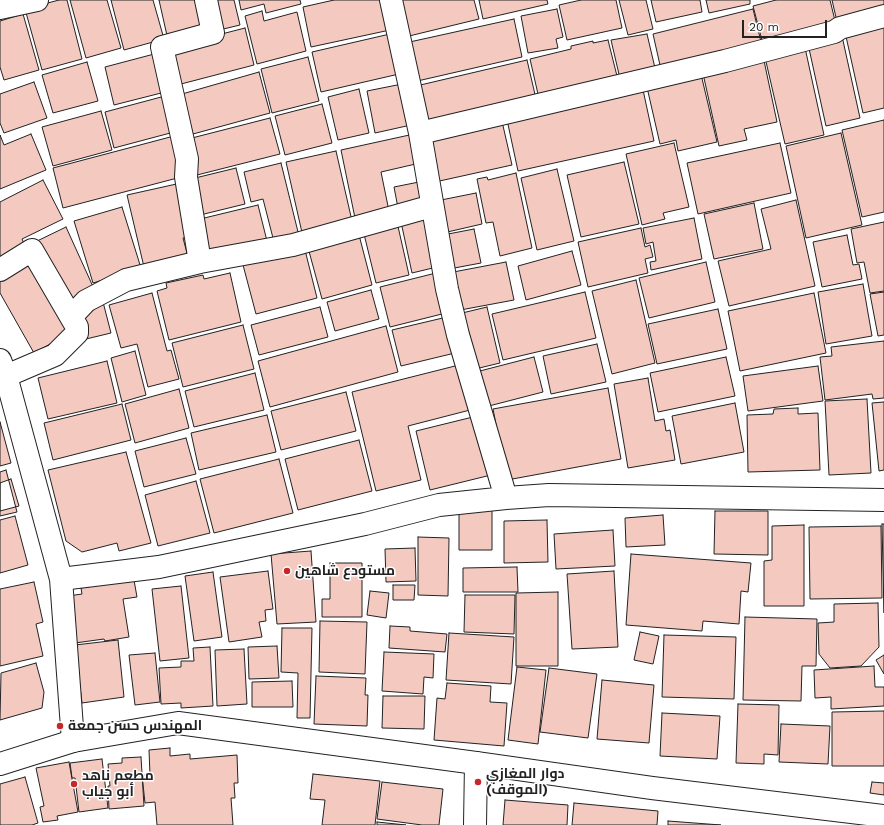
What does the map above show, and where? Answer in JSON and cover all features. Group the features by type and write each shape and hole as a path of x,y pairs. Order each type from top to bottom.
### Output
{"street":[{"path":"0,8 37,0"},
{"path":"200,262 186,177 187,159 162,47 213,33 206,0"},
{"path":"391,0 420,133 447,289 458,335 506,498"},
{"path":"420,133 725,61 834,32 840,28 884,16"},
{"path":"71,317 86,300 126,280 200,262 293,246 432,206"},
{"path":"0,270 32,250 77,327 77,333 55,355 3,368 61,579 73,741"},
{"path":"61,579 159,567 365,524 439,505 506,498 549,495 884,500"},
{"path":"0,764 73,741 178,723 652,788 884,816"},
{"path":"475,825 476,763"}],"building":[{"path":"59,0 67,0 82,59 42,70 25,9"},
{"path":"70,0 107,0 121,48 86,58"},
{"path":"111,0 153,0 164,39 124,50"},
{"path":"159,0 203,0 210,30 168,40"},
{"path":"207,0 234,0 240,25 215,31"},
{"path":"239,0 300,0 301,4 266,13 264,4 241,10"},
{"path":"334,0 383,0 390,30 311,47 303,7"},
{"path":"396,0 474,0 479,19 405,37"},
{"path":"479,0 547,0 548,4 483,19"},
{"path":"581,0 616,0 622,28 567,40 559,5"},
{"path":"619,0 646,0 653,29 628,35"},
{"path":"651,0 700,0 702,12 656,22"},
{"path":"706,0 750,0 750,4 709,13"},
{"path":"776,0 830,0 837,29 764,48 753,6"},
{"path":"832,0 884,0 884,15 838,26"},
{"path":"557,9 563,37 556,39 558,48 528,53 521,16"},
{"path":"753,9 763,50 662,74 653,34"},
{"path":"262,11 264,21 297,12 306,51 257,64 245,16"},
{"path":"23,14 39,70 4,80 0,67 0,21"},
{"path":"514,19 522,57 413,82 405,43"},
{"path":"884,23 884,108 863,113 845,32"},
{"path":"245,28 254,65 181,84 171,47"},
{"path":"390,34 399,74 321,92 312,52"},
{"path":"647,34 655,68 621,83 611,40"},
{"path":"842,36 860,118 826,126 808,44"},
{"path":"608,40 619,84 540,103 530,59 571,49 571,46 593,41 593,43"},
{"path":"804,43 824,135 785,144 764,53"},
{"path":"158,53 169,91 114,105 105,67"},
{"path":"763,56 777,122 744,129 747,140 719,146 702,69"},
{"path":"308,57 319,101 272,113 261,69"},
{"path":"527,60 537,103 425,129 416,86"},
{"path":"87,62 98,101 53,113 42,75"},
{"path":"700,70 717,142 678,151 676,140 660,144 646,83"},
{"path":"259,72 270,113 193,134 182,94"},
{"path":"34,82 47,118 4,133 0,123 0,94"},
{"path":"402,84 411,125 375,133 367,91"},
{"path":"642,85 654,141 518,171 506,115"},
{"path":"359,89 369,133 338,140 328,97"},
{"path":"165,96 174,132 114,148 105,112"},
{"path":"322,104 332,143 285,155 275,116"},
{"path":"101,111 112,150 53,166 42,127"},
{"path":"501,117 512,165 435,182 424,135"},
{"path":"270,118 280,154 197,175 188,139"},
{"path":"884,120 884,212 862,217 842,130"},
{"path":"841,133 862,225 806,238 786,146"},
{"path":"31,134 46,170 0,189 0,135 4,145"},
{"path":"414,134 420,163 381,172 389,211 355,218 341,150"},
{"path":"174,136 185,176 63,208 53,168"},
{"path":"674,143 689,207 663,213 665,219 642,225 626,154"},
{"path":"780,143 791,193 698,214 687,163"},
{"path":"336,151 352,221 303,237 286,162"},
{"path":"624,162 639,224 581,237 567,175"},
{"path":"281,163 299,236 274,242 263,199 251,202 244,172"},
{"path":"236,168 245,204 196,216 187,180"},
{"path":"557,169 574,241 537,250 521,178"},
{"path":"516,173 532,248 500,256 493,222 486,223 477,179 487,177 488,180"},
{"path":"43,180 63,219 22,239 27,250 0,266 0,202"},
{"path":"424,181 427,202 398,208 394,187"},
{"path":"181,183 193,236 183,238 188,257 144,267 127,195"},
{"path":"476,193 482,224 443,233 436,201"},
{"path":"796,200 815,286 729,306 718,261 771,249 761,209"},
{"path":"754,203 763,249 714,259 704,214"},
{"path":"258,205 267,241 204,257 196,220"},
{"path":"122,207 141,268 93,283 74,221"},
{"path":"430,216 441,266 412,273 401,222"},
{"path":"694,218 702,259 651,270 650,262 656,261 653,242 646,244 643,228"},
{"path":"397,222 409,275 376,283 363,230"},
{"path":"884,222 884,291 870,293 864,262 857,263 851,229"},
{"path":"66,227 95,291 68,306 33,243"},
{"path":"641,228 645,247 650,245 653,257 645,259 648,273 588,287 578,242"},
{"path":"474,229 481,263 449,269 443,235"},
{"path":"358,231 372,285 322,299 307,244"},
{"path":"847,235 853,265 859,264 862,279 822,287 813,242"},
{"path":"305,250 317,298 256,314 243,265"},
{"path":"572,251 581,285 526,300 518,266"},
{"path":"35,259 75,330 34,353 0,293 0,279"},
{"path":"506,262 514,300 455,311 448,273"},
{"path":"706,262 715,302 649,318 639,278"},
{"path":"230,273 241,322 169,340 157,291 167,288 166,283 203,275 204,279"},
{"path":"436,273 446,313 390,327 380,287"},
{"path":"636,280 655,363 612,374 592,291"},
{"path":"863,284 872,336 826,344 818,292"},
{"path":"371,290 379,319 335,331 327,302"},
{"path":"585,292 596,338 503,360 492,314"},
{"path":"884,292 884,335 878,336 870,294"},
{"path":"152,293 167,351 171,350 179,379 148,387 137,344 121,348 109,305"},
{"path":"814,293 826,353 740,371 728,311"},
{"path":"103,302 111,333 86,339 81,320"},
{"path":"320,307 328,337 259,355 251,325"},
{"path":"487,307 500,363 471,370 458,314"},
{"path":"718,309 727,349 657,364 648,324"},
{"path":"447,317 455,353 401,366 392,330"},
{"path":"243,325 254,369 183,387 172,343"},
{"path":"386,326 398,372 270,407 258,361"},
{"path":"884,341 884,398 873,399 872,394 825,400 820,357 832,356 831,347"},
{"path":"597,344 606,382 551,394 543,356"},
{"path":"135,351 146,395 122,402 111,358"},
{"path":"534,357 543,392 485,407 476,372"},
{"path":"726,357 735,396 658,412 650,373"},
{"path":"107,361 117,403 48,419 38,378"},
{"path":"459,365 470,410 408,426 421,480 376,491 352,392"},
{"path":"818,366 823,401 748,411 743,376"},
{"path":"255,373 264,410 194,427 185,391"},
{"path":"648,378 655,421 664,419 666,431 670,430 675,460 628,468 614,384"},
{"path":"608,388 621,459 507,480 493,409"},
{"path":"179,389 189,428 135,443 125,404"},
{"path":"346,392 356,431 281,450 271,411"},
{"path":"867,399 871,473 829,475 825,401"},
{"path":"884,402 884,470 879,471 872,403"},
{"path":"735,403 744,452 681,464 672,416"},
{"path":"122,404 131,440 53,460 44,423"},
{"path":"798,408 798,414 818,413 820,470 748,472 747,415 773,414 774,409"},
{"path":"267,415 276,452 199,470 191,433"},
{"path":"477,416 491,475 430,490 416,431"},
{"path":"0,422 11,463 0,466"},
{"path":"186,438 196,474 144,487 135,451"},
{"path":"359,440 372,491 298,510 285,459"},
{"path":"126,452 151,543 119,551 117,543 82,552 66,541 48,470"},
{"path":"279,459 293,513 214,533 200,479"},
{"path":"6,470 17,512 0,516 0,472"},
{"path":"11,479 19,506 0,511 0,483"},
{"path":"196,481 210,533 158,546 145,495"},
{"path":"459,508 492,508 492,550 459,550"},
{"path":"715,511 768,511 768,555 714,554"},
{"path":"663,515 665,545 626,547 625,518"},
{"path":"15,516 28,565 0,573 0,520"},
{"path":"547,520 548,562 504,563 504,521"},
{"path":"882,524 884,524 884,613"},
{"path":"804,525 804,606 764,606 764,561 772,560 772,526"},
{"path":"881,526 882,598 810,599 809,527"},
{"path":"613,530 615,566 556,569 554,534"},
{"path":"418,537 449,538 448,596 418,595"},
{"path":"415,548 416,581 386,582 385,549"},
{"path":"311,551 316,622 277,624 271,554"},
{"path":"631,554 751,563 748,592 741,591 739,624 703,621 702,631 626,625"},
{"path":"330,563 362,563 362,617 322,617 322,599 330,599"},
{"path":"517,567 518,592 463,592 463,568"},
{"path":"268,571 273,609 265,610 266,621 259,622 262,637 229,642 220,577"},
{"path":"614,571 618,647 572,649 567,574"},
{"path":"213,572 222,637 194,641 185,576"},
{"path":"134,580 137,597 123,599 129,637 105,641 104,639 75,643 68,596 82,594 81,588"},
{"path":"34,582 43,622 36,624 43,656 0,666 0,589"},
{"path":"393,585 415,585 414,600 393,600"},
{"path":"181,586 189,658 160,661 152,589"},
{"path":"370,591 389,593 386,618 367,615"},
{"path":"558,592 558,666 516,666 516,593"},
{"path":"465,595 515,595 514,634 464,632"},
{"path":"878,603 879,647 861,666 830,668 819,654 818,623 834,622 834,604"},
{"path":"745,617 817,619 816,666 802,666 801,701 743,700"},
{"path":"320,621 367,622 365,674 319,672"},
{"path":"390,626 410,627 410,631 447,634 445,652 389,648"},
{"path":"282,628 312,628 310,718 297,718 298,673 281,672"},
{"path":"640,632 659,636 653,664 634,660"},
{"path":"449,633 514,637 511,684 446,680"},
{"path":"664,635 736,637 734,699 662,697"},
{"path":"118,640 124,697 82,703 75,645"},
{"path":"277,646 279,678 249,679 248,647"},
{"path":"210,647 213,706 181,708 181,703 161,704 159,668 181,667 181,661 194,661 193,648"},
{"path":"244,649 247,704 217,706 215,650"},
{"path":"384,652 434,654 433,678 424,677 423,694 382,691"},
{"path":"155,653 160,702 135,705 129,655"},
{"path":"884,655 884,674 876,660"},
{"path":"36,663 44,692 42,708 0,720 1,673"},
{"path":"874,666 875,687 884,687 884,706 831,709 831,697 815,698 814,670"},
{"path":"517,667 546,670 538,744 508,740"},
{"path":"549,668 597,674 588,738 540,732"},
{"path":"316,676 366,678 365,695 368,695 367,726 314,724"},
{"path":"602,680 654,685 649,743 597,739"},
{"path":"292,681 293,707 252,707 252,682"},
{"path":"447,683 491,686 490,702 507,703 504,746 434,740 437,698 445,699"},
{"path":"383,696 425,696 424,729 382,728"},
{"path":"738,704 779,705 778,755 764,754 764,764 736,763"},
{"path":"884,711 884,766 832,766 832,712"},
{"path":"662,713 720,716 717,759 660,756"},
{"path":"781,724 830,726 828,764 779,762"},
{"path":"170,748 170,756 190,754 190,759 237,755 238,783 234,783 235,798 231,798 233,825 157,825 155,802 145,803 142,775 150,775 149,750"},
{"path":"141,757 144,806 109,809 108,786 110,786 108,764 122,763 122,758"},
{"path":"102,759 108,808 79,812 75,778 72,778 70,763"},
{"path":"69,762 78,812 57,816 58,820 43,822 40,807 44,806 36,768"},
{"path":"313,774 380,781 375,825 322,825 325,800 310,799"},
{"path":"25,777 38,823 32,825 0,825 0,784"},
{"path":"382,782 443,789 439,825 422,825 377,819"},
{"path":"872,782 884,783 884,795 870,793"},
{"path":"505,800 568,805 567,825 503,825"},
{"path":"574,803 658,811 657,825 572,825"},
{"path":"668,821 721,825 668,825"},
{"path":"377,822 406,825 377,825"}],"place":[{"name":"مستودع شاهين","path":"287,571"},
{"name":"المهندس حسن جمعة","path":"60,726"},
{"name":"دوار المغازي (الموقف)","path":"478,782"},
{"name":"مطعم ناهد أبو جياب","path":"74,784"}]}
